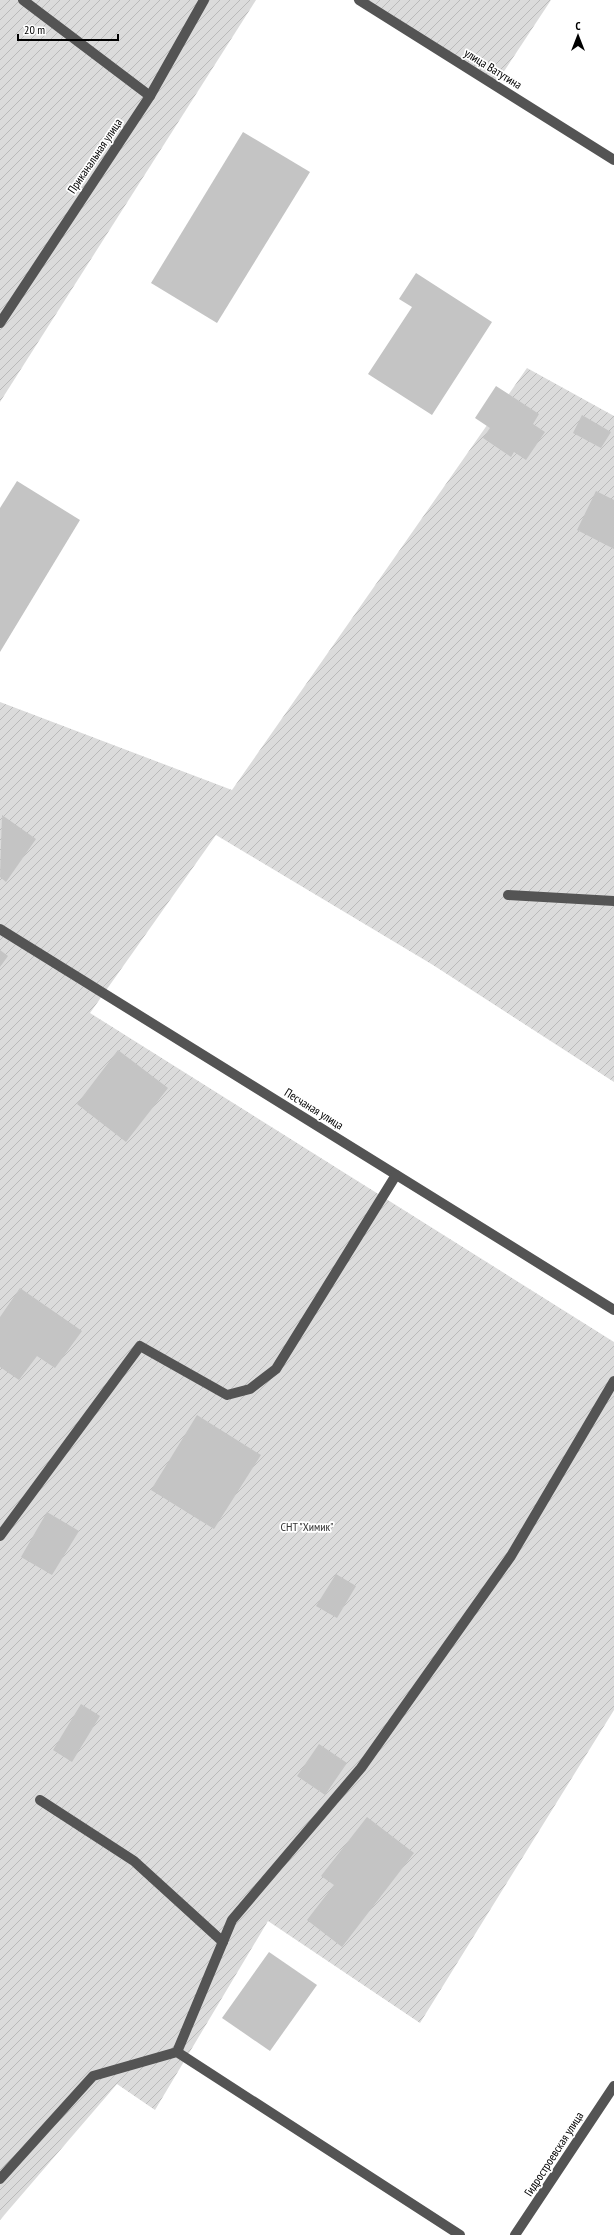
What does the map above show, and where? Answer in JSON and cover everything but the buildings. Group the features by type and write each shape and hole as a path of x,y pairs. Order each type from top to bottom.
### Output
{"street":[{"path":"23,0 150,96"},
{"name":"Приканальная улица","path":"0,323 150,96 204,0"},
{"name":"улица Ватутина","path":"359,0 614,160"},
{"path":"508,895 614,901"},
{"name":"Песчаная улица","path":"0,929 614,1310"},
{"path":"0,1536 140,1346 226,1395 250,1389 276,1370 396,1175"},
{"path":"177,2052 232,1920 361,1768 506,1562 614,1381"},
{"path":"40,1800 134,1861 223,1942"},
{"path":"0,2179 93,2076 177,2052 460,2235"},
{"name":"Гидростроевская улица","path":"515,2235 614,2086"}],"green space":[{"path":"0,0 256,0 0,402"},
{"path":"353,0 551,0 497,82"},
{"name":"СНТ \"Химик\"","path":"527,368 614,416 614,1082 433,965 216,835 90,1013 614,1342 614,1710 420,2023 268,1921 155,2110 117,2084 0,2220 0,702 232,790"}]}
